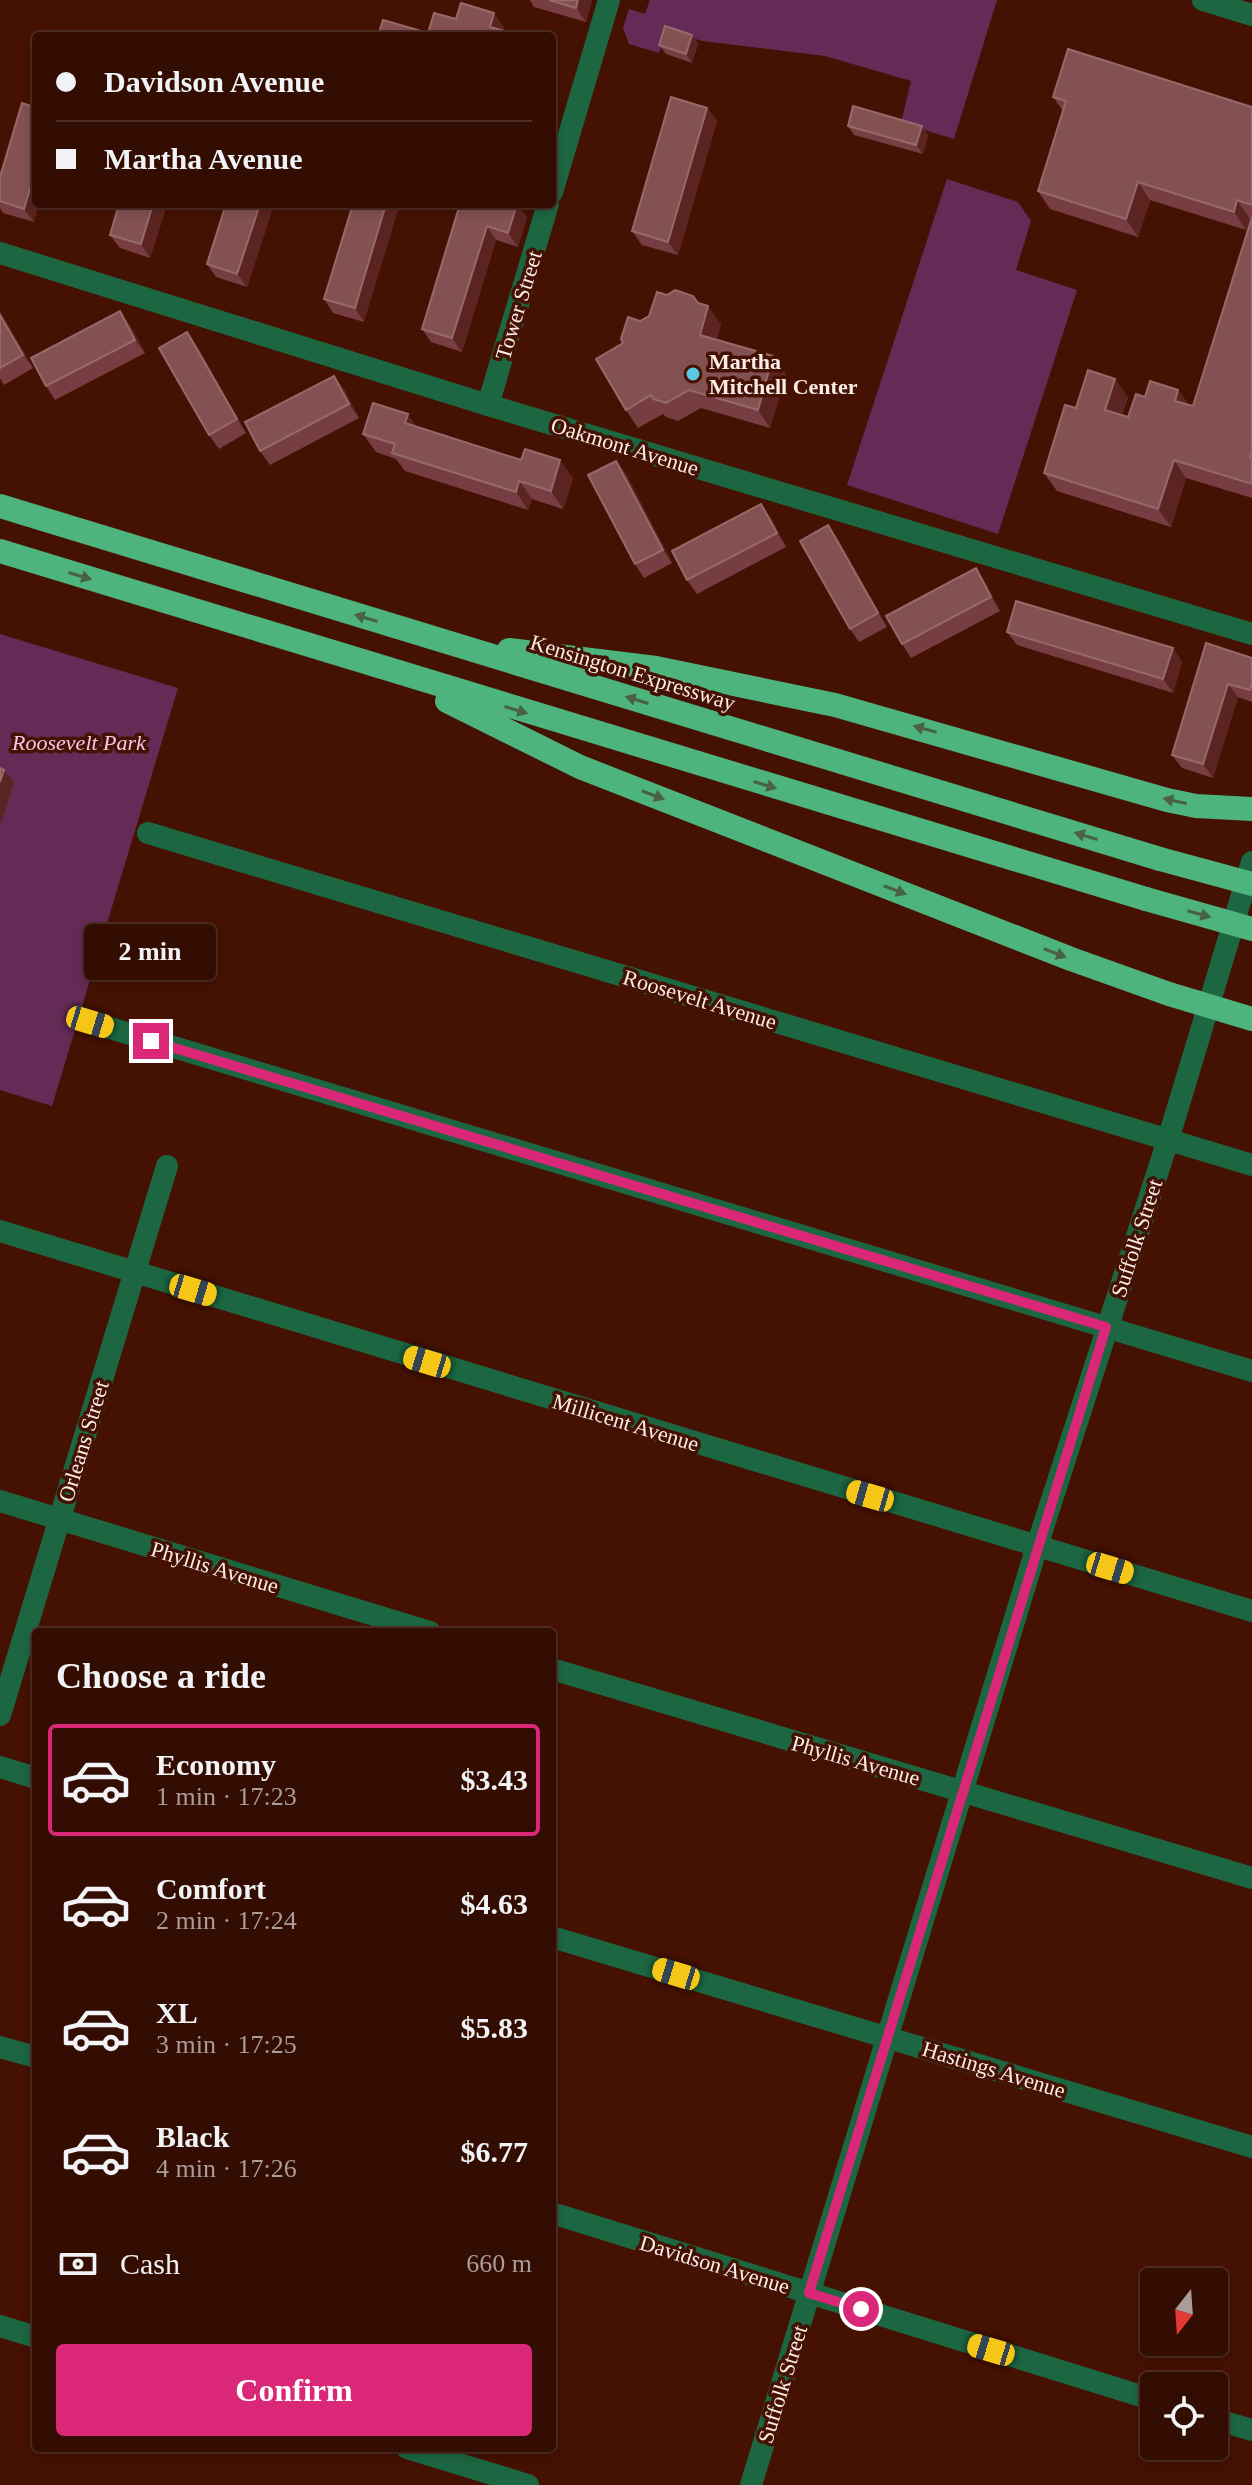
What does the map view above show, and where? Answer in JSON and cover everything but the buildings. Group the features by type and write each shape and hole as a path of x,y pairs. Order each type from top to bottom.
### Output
{"highway":[{"name":"Kensington Expressway","path":"0,506 1160,859 1252,884"},
{"path":"0,551 388,671 1252,929"},
{"path":"440,641 656,668 751,687 903,722 1167,800 1196,806 1252,809"},
{"path":"388,671 580,767 1071,959 1252,1019"}],"street":[{"path":"556,179 609,0"},
{"path":"1203,0 1252,15"},
{"name":"Tower Street","path":"488,405 547,208"},
{"name":"Oakmont Avenue","path":"0,253 488,405 1252,634"},
{"name":"Roosevelt Avenue","path":"148,833 1252,1165"},
{"name":"Suffolk Street","path":"751,2485 961,1791 1106,1327 1168,1140 1252,862"},
{"path":"90,1022 1252,1371"},
{"name":"Orleans Street","path":"0,1715 167,1166"},
{"name":"Millicent Avenue","path":"0,1231 1252,1611"},
{"name":"Phyllis Avenue","path":"0,1501 417,1628"},
{"name":"Phyllis Avenue","path":"556,1670 1252,1878"},
{"path":"0,1767 32,1777"},
{"name":"Hastings Avenue","path":"556,1938 1252,2147"},
{"path":"0,2047 32,2056"},
{"name":"Davidson Avenue","path":"556,2214 1140,2396"},
{"path":"0,2326 32,2336"},
{"path":"1228,2423 1252,2430"},
{"path":"420,2452 528,2485"}],"green space":[{"path":"650,0 997,0 954,139 901,123 911,81 825,56 702,41 667,30 659,53 629,44 623,28 629,9 645,14"},
{"path":"947,179 1018,202 1031,221 1016,270 1077,290 998,534 847,485"},
{"name":"Roosevelt Park","path":"0,634 178,688 52,1106 0,1090"}],"place":[{"name":"Martha Mitchell Center","path":"693,374"}],"route":[{"path":"151,1041 1106,1327 809,2293 861,2309"}]}
